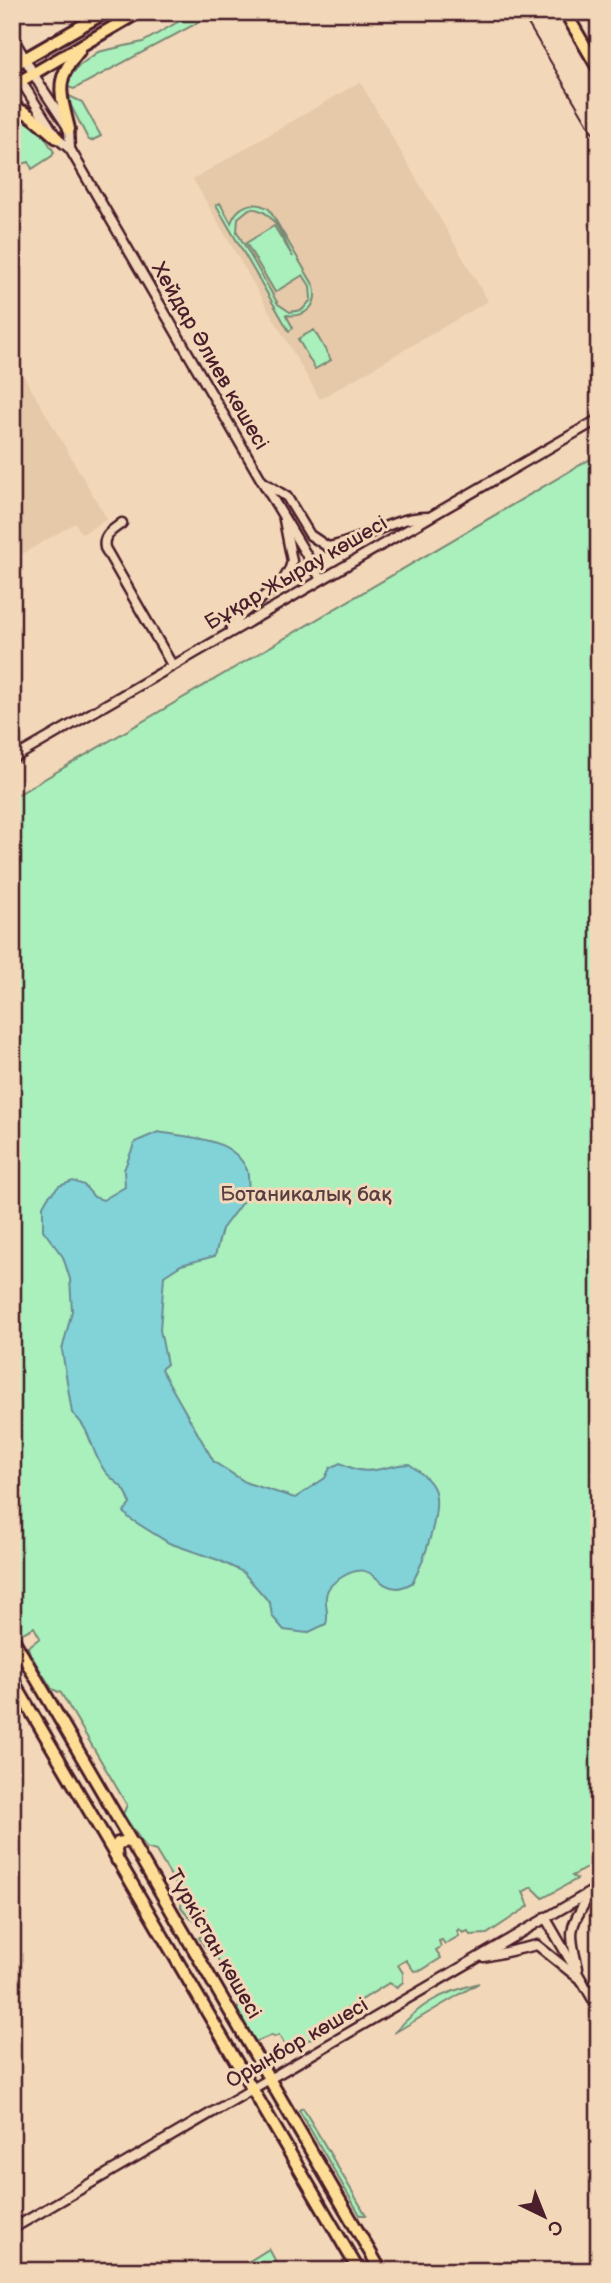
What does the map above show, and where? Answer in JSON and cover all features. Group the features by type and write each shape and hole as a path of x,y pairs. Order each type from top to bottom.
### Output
{"main road":[{"path":"12,67 106,12"},
{"path":"16,84 139,12"},
{"path":"565,12 599,70"},
{"path":"69,129 59,88 61,75 90,40"},
{"path":"12,107 22,110 57,138"},
{"name":"Түркістан көшесі","path":"12,1637 382,2271"},
{"name":"Түркістан көшесі","path":"12,1679 359,2271"},
{"path":"85,1805 93,1810 98,1809 102,1805 103,1792"},
{"path":"117,1860 118,1843 129,1841 134,1845"}],"street":[{"name":"Хейдар Әлиев көшесі","path":"12,36 69,129 70,149"},
{"name":"Хейдар Әлиев көшесі","path":"12,67 16,84 57,138 70,149 321,579"},
{"name":"Бұқар Жырау көшесі","path":"12,760 599,419"},
{"path":"262,481 287,497 310,535 328,547 369,535 400,519 430,517"},
{"path":"227,633 242,614 283,581 290,568 292,561 283,515"},
{"path":"122,523 107,535 105,548 172,665"},
{"path":"582,1981 571,1931 595,1889"},
{"name":"Орынбор көшесі","path":"12,2229 595,1889"},
{"path":"545,1917 599,2010"},
{"path":"476,1959 537,1945 582,1981"}],"shaded area":[{"path":"360,82 488,301 320,399 193,179"},
{"path":"12,356 107,519 82,534 75,523 12,560"}],"green space":[{"path":"195,12 201,21 74,89 65,86 80,65 98,52 143,42"},
{"path":"65,94 82,102 101,136 91,141 88,139"},
{"path":"12,114 32,122 54,152 32,169 29,162 12,167"},
{"path":"220,203 231,223 237,212 246,206 257,205 269,209 314,286 314,299 309,309 299,315 286,315 293,328 289,331 216,205","holes":["249,209 257,209 271,218 293,257 274,226 246,243 275,292 303,275 310,286 311,300 302,310 290,312 278,304 237,232 238,218"]},
{"path":"314,330 331,360 315,369 298,339"},
{"name":"Ботаникалық бақ","path":"599,454 599,1861 572,1876 577,1879 543,1898 532,1887 523,1892 529,1906 487,1934 470,1935 468,1931 463,1933 459,1929 459,1936 445,1944 442,1940 439,1941 441,1947 436,1950 441,1958 422,1970 414,1971 406,1960 398,1965 403,1973 403,1982 397,1987 389,1983 313,2030 320,2034 288,2051 279,2035 255,2042 237,2011 242,1997 215,1955 199,1938 210,1927 203,1916 198,1920 191,1919 181,1907 183,1896 156,1851 146,1848 123,1814 127,1805 61,1693 52,1689 30,1654 28,1647 40,1638 34,1627 21,1634 12,1618 12,798"},
{"path":"479,1983 394,2033 432,2000"},
{"path":"303,2108 366,2215 360,2215 299,2110"},
{"path":"269,2249 279,2267 286,2264 290,2271 233,2271"}],"water":[{"path":"158,1132 208,1140 220,1145 240,1159 248,1173 249,1193 222,1229 215,1256 181,1265 164,1276 160,1330 167,1364 161,1369 214,1462 247,1483 295,1498 325,1478 330,1468 340,1463 368,1471 409,1464 428,1480 436,1496 431,1535 412,1583 399,1588 389,1586 373,1575 361,1571 342,1577 331,1585 327,1592 326,1624 307,1633 284,1630 272,1616 270,1603 243,1572 169,1543 129,1518 124,1512 130,1504 126,1493 104,1470 87,1433 72,1413 62,1350 72,1311 70,1279 63,1257 43,1230 43,1206 59,1186 73,1181 84,1185 94,1197 103,1200 125,1187 124,1170 135,1142"}],"tram line":[{"path":"521,12 599,143"}]}
